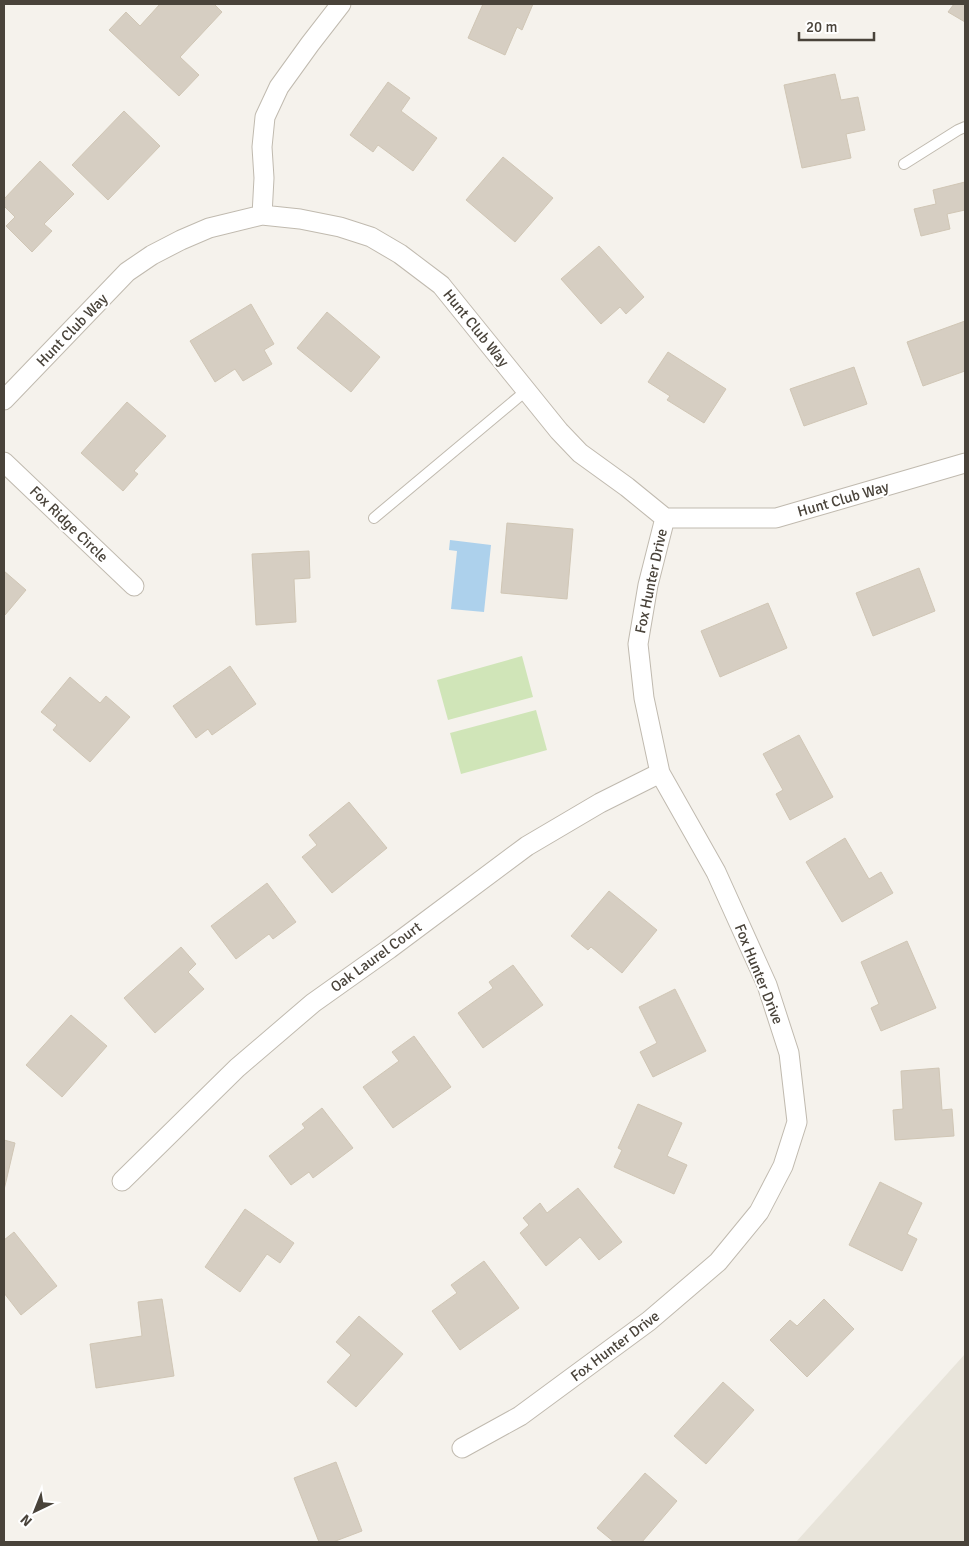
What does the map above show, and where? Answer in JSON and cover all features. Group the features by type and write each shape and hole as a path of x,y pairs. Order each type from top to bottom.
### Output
{"street":[{"path":"262,215 264,178 262,148 265,117 279,87 341,4"},
{"name":"Hunt Club Way","path":"4,400 127,272 152,255 209,228 262,215 300,219 340,227 371,237 400,254 441,285 559,431 580,454 627,487 665,518 776,518 965,463"},
{"name":"Fox Ridge Circle","path":"4,462 134,586"},
{"name":"Fox Hunter Drive","path":"462,1448 520,1416 649,1321 718,1262 759,1212 783,1166 797,1122 789,1053 767,984 716,872 660,774 644,698 638,644 648,585 665,518"},
{"name":"Oak Laurel Court","path":"122,1181 237,1068 313,1002 389,949 527,846 600,804 660,774"}],"lane":[{"path":"904,164 965,127"},
{"path":"374,518 527,390"}],"shaded area":[{"path":"965,1354 965,1542 796,1542"}],"green space":[{"path":"522,656 533,697 448,720 437,680"},
{"path":"536,710 547,750 461,774 450,733"}],"water":[{"path":"450,540 491,545 484,612 451,609 457,551 449,550"}],"building":[{"path":"160,4 214,4 222,12 180,57 199,75 179,96 109,30 126,12 140,26"},
{"path":"483,4 533,4 522,30 517,27 505,55 468,38"},
{"path":"954,4 965,4 965,22 948,12"},
{"path":"835,74 841,100 858,97 865,130 846,134 851,158 802,168 784,85"},
{"path":"388,82 410,98 401,111 437,138 413,171 378,145 373,152 350,135"},
{"path":"124,111 160,146 108,200 72,165"},
{"path":"503,157 553,198 515,242 466,200"},
{"path":"40,161 74,194 44,224 52,231 32,252 6,226 15,217 4,206 4,199"},
{"path":"965,182 965,210 947,214 950,229 921,236 914,209 936,204 933,190"},
{"path":"599,246 644,297 626,314 620,307 601,324 561,279"},
{"path":"251,304 274,344 264,350 272,364 243,381 235,369 215,382 190,341"},
{"path":"327,312 380,357 351,392 297,348"},
{"path":"965,321 965,371 923,386 907,342"},
{"path":"668,352 726,389 704,423 667,400 670,396 648,382"},
{"path":"854,367 867,404 804,426 790,389"},
{"path":"127,402 166,436 134,471 138,474 123,491 81,453"},
{"path":"507,523 573,529 567,599 501,593"},
{"path":"309,551 310,578 294,579 296,622 256,625 252,554"},
{"path":"919,568 935,611 873,636 856,593"},
{"path":"4,571 26,590 5,615 4,614"},
{"path":"768,603 787,648 720,677 701,631"},
{"path":"230,666 256,704 212,735 208,729 196,738 173,706"},
{"path":"70,677 100,703 106,696 130,717 90,762 53,730 57,725 41,712"},
{"path":"799,735 833,797 790,820 776,794 783,790 763,754"},
{"path":"349,802 387,848 332,893 302,857 317,845 309,835"},
{"path":"845,838 869,879 881,872 893,893 842,922 806,862"},
{"path":"267,883 296,922 273,939 269,934 236,959 211,926"},
{"path":"609,891 657,930 622,973 591,947 588,950 571,936"},
{"path":"907,941 936,1008 881,1031 871,1008 879,1004 861,962"},
{"path":"181,947 196,964 188,972 204,989 155,1033 124,998"},
{"path":"513,965 543,1005 483,1048 458,1013 493,988 489,982"},
{"path":"675,989 706,1051 653,1077 640,1052 657,1043 639,1007"},
{"path":"71,1015 107,1046 62,1097 26,1065"},
{"path":"414,1036 451,1087 393,1128 363,1087 399,1061 392,1052"},
{"path":"939,1068 942,1110 952,1109 954,1136 895,1140 893,1110 903,1109 901,1071"},
{"path":"638,1104 682,1123 667,1156 687,1165 674,1194 614,1167 622,1150 618,1148"},
{"path":"322,1108 353,1148 313,1178 309,1172 291,1185 269,1156 305,1128 302,1124"},
{"path":"4,1140 15,1143 4,1190"},
{"path":"880,1182 922,1203 907,1234 917,1239 902,1271 849,1245"},
{"path":"578,1188 622,1242 599,1260 580,1237 546,1266 520,1233 529,1225 523,1218 540,1203 547,1213"},
{"path":"245,1209 294,1243 280,1263 267,1254 240,1292 205,1267"},
{"path":"14,1232 57,1286 21,1315 4,1293 4,1240"},
{"path":"484,1261 519,1308 460,1350 432,1311 457,1293 451,1285"},
{"path":"162,1299 174,1376 96,1388 90,1344 142,1336 138,1302"},
{"path":"824,1299 854,1329 807,1377 770,1340 790,1320 797,1326"},
{"path":"359,1316 403,1354 356,1407 327,1382 351,1355 336,1342"},
{"path":"723,1382 754,1410 706,1464 674,1436"},
{"path":"336,1462 362,1531 333,1542 319,1542 294,1478"},
{"path":"645,1473 677,1501 642,1542 614,1542 597,1528"}]}
